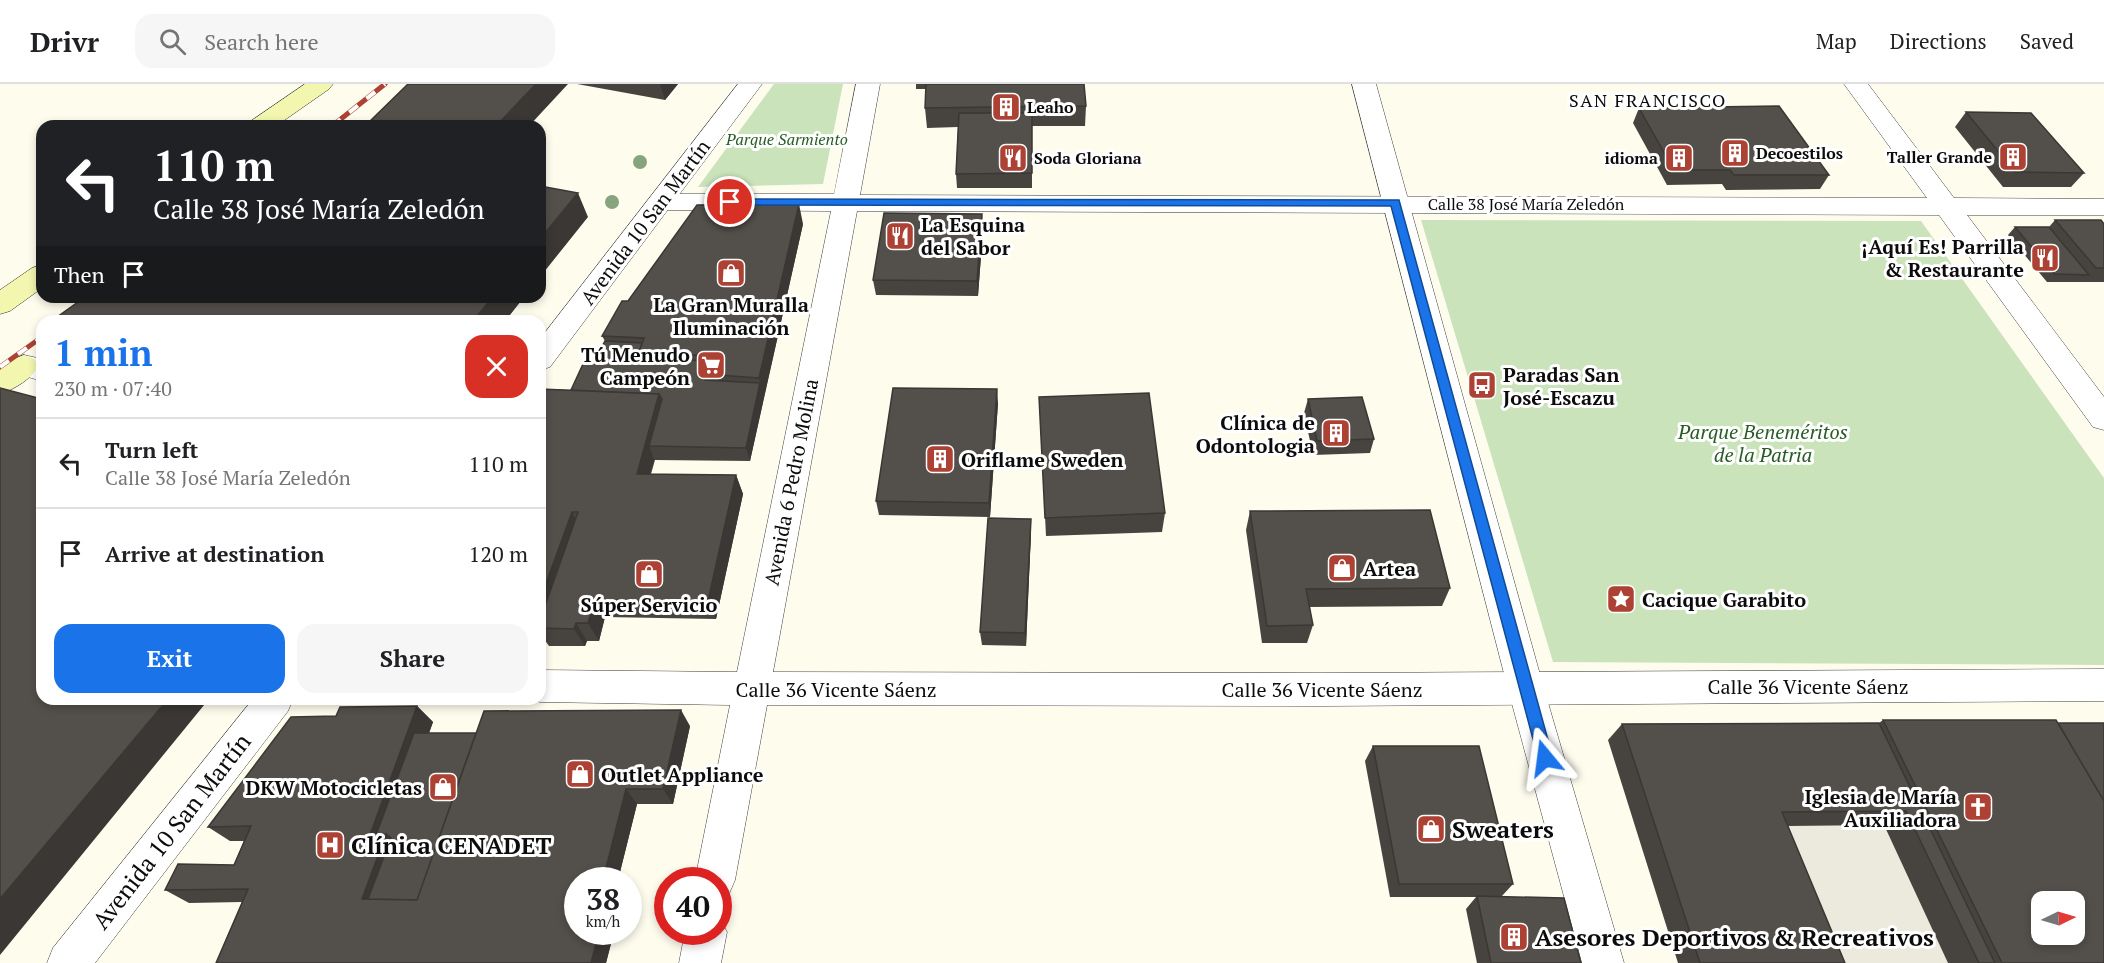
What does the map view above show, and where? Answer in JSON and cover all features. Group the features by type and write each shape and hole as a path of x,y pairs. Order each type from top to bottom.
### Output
{"main road":[{"path":"269,120 321,84"},
{"path":"0,304 36,278"},
{"path":"0,383 22,365"}],"street":[{"name":"Avenida 10 San Martín","path":"546,352 750,84"},
{"name":"Avenida 6 Pedro Molina","path":"718,867 868,84"},
{"path":"1364,84 1526,689 1604,963"},
{"path":"1856,84 2104,419"},
{"name":"Calle 38 José María Zeledón","path":"661,202 2104,207"},
{"name":"Calle 36 Vicente Sáenz","path":"546,686 752,690 1526,689 2104,685"},
{"name":"Avenida 10 San Martín","path":"68,963 270,705"},
{"path":"699,963 702,945"}],"green space":[{"name":"Parque Sarmiento","path":"774,84 843,84 823,184 698,187"},
{"name":"Parque Beneméritos de la Patria","path":"1421,220 1921,221 2104,478 2104,665 1553,662"}],"shaded area":[{"path":"1884,825 1948,963 1819,963 1764,826"}],"building":[{"path":"408,84 536,84 502,120 371,120"},
{"path":"926,84 1084,84 1086,106 925,108"},
{"path":"1779,106 1829,175 1734,175 1730,170 1674,170 1639,108"},
{"path":"1966,112 2031,113 2084,173 2015,172"},
{"path":"959,113 1032,113 1032,173 956,174"},
{"path":"546,187 578,193 546,232"},
{"path":"799,204 759,378 703,374 710,356 639,352 644,338 602,336 622,301 628,301 697,205"},
{"path":"884,213 982,214 977,281 873,280"},
{"path":"2055,220 2101,220 2104,224 2104,268 2096,268"},
{"path":"2015,227 2049,227 2089,275 2054,274"},
{"path":"77,303 488,303 478,315 60,315"},
{"path":"605,341 642,343 639,352 641,358 708,361 703,374 705,380 760,383 746,448 649,446 662,399 659,394 571,390 583,364 592,364"},
{"path":"0,388 36,397 36,705 163,705 0,899"},
{"name":"Oriflame Sweden","path":"893,388 997,389 989,503 876,501"},
{"path":"546,389 659,394 637,474 736,475 708,601 595,600 588,623 576,623 574,629 546,628 546,603 578,512 572,512 546,584"},
{"path":"1149,393 1165,513 1045,518 1039,397"},
{"path":"1362,397 1374,439 1317,441 1308,399"},
{"name":"Artea","path":"1430,510 1450,588 1306,589 1313,625 1267,626 1250,511"},
{"path":"988,518 1031,519 1025,633 980,632"},
{"path":"417,706 370,835 386,834 362,899 417,900 484,711 681,710 663,789 626,789 606,867 564,867 564,945 596,945 591,963 216,963 248,889 165,890 178,864 234,865 251,826 208,827 291,717 336,716 340,707"},
{"name":"Iglesia de María Auxiliadora","path":"1883,720 2056,720 2104,801 2104,963 2002,963"},
{"path":"1879,723 1995,963 1979,963 1906,811 1782,812 1845,963 1700,963 1622,724"},
{"path":"2058,723 2104,723 2104,801"},
{"name":"DKW Motocicletas","path":"414,733 476,733 417,900 368,899 391,838 386,834 376,835"},
{"name":"Sweaters","path":"1373,746 1479,746 1513,884 1399,884"},
{"name":"Asesores Deportivos & Recreativos","path":"1477,896 1564,898 1581,963 1491,963"}],"railway":[{"path":"340,120 385,84"},
{"path":"0,367 36,341"}],"place":[{"name":"Leaho","path":"1006,107"},
{"name":"Decoestilos","path":"1735,153"},
{"name":"Taller Grande","path":"2013,157"},
{"name":"Soda Gloriana","path":"1013,158"},
{"name":"idioma","path":"1679,158"},
{"name":"La Esquina del Sabor","path":"900,236"},
{"name":"¡Aquí Es! Parrilla & Restaurante","path":"2045,258"},
{"name":"La Gran Muralla Iluminación","path":"731,273"},
{"name":"Tú Menudo Campeón","path":"711,365"},
{"name":"Paradas San José-Escazu","path":"1482,385"},
{"name":"Clínica de Odontologia","path":"1336,433"},
{"name":"Oriflame Sweden","path":"940,459"},
{"name":"Artea","path":"1342,568"},
{"name":"Súper Servicio","path":"649,574"},
{"name":"Cacique Garabito","path":"1621,599"},
{"name":"Outlet Appliance","path":"580,774"},
{"name":"DKW Motocicletas","path":"443,787"},
{"name":"Iglesia de María Auxiliadora","path":"1978,807"},
{"name":"Sweaters","path":"1431,829"},
{"name":"Clínica CENADET","path":"330,845"},
{"name":"Asesores Deportivos & Recreativos","path":"1514,937"}],"district":[{"name":"SAN FRANCISCO","path":"1648,100"}],"route":[{"path":"730,202 1395,203 1545,758"}]}
